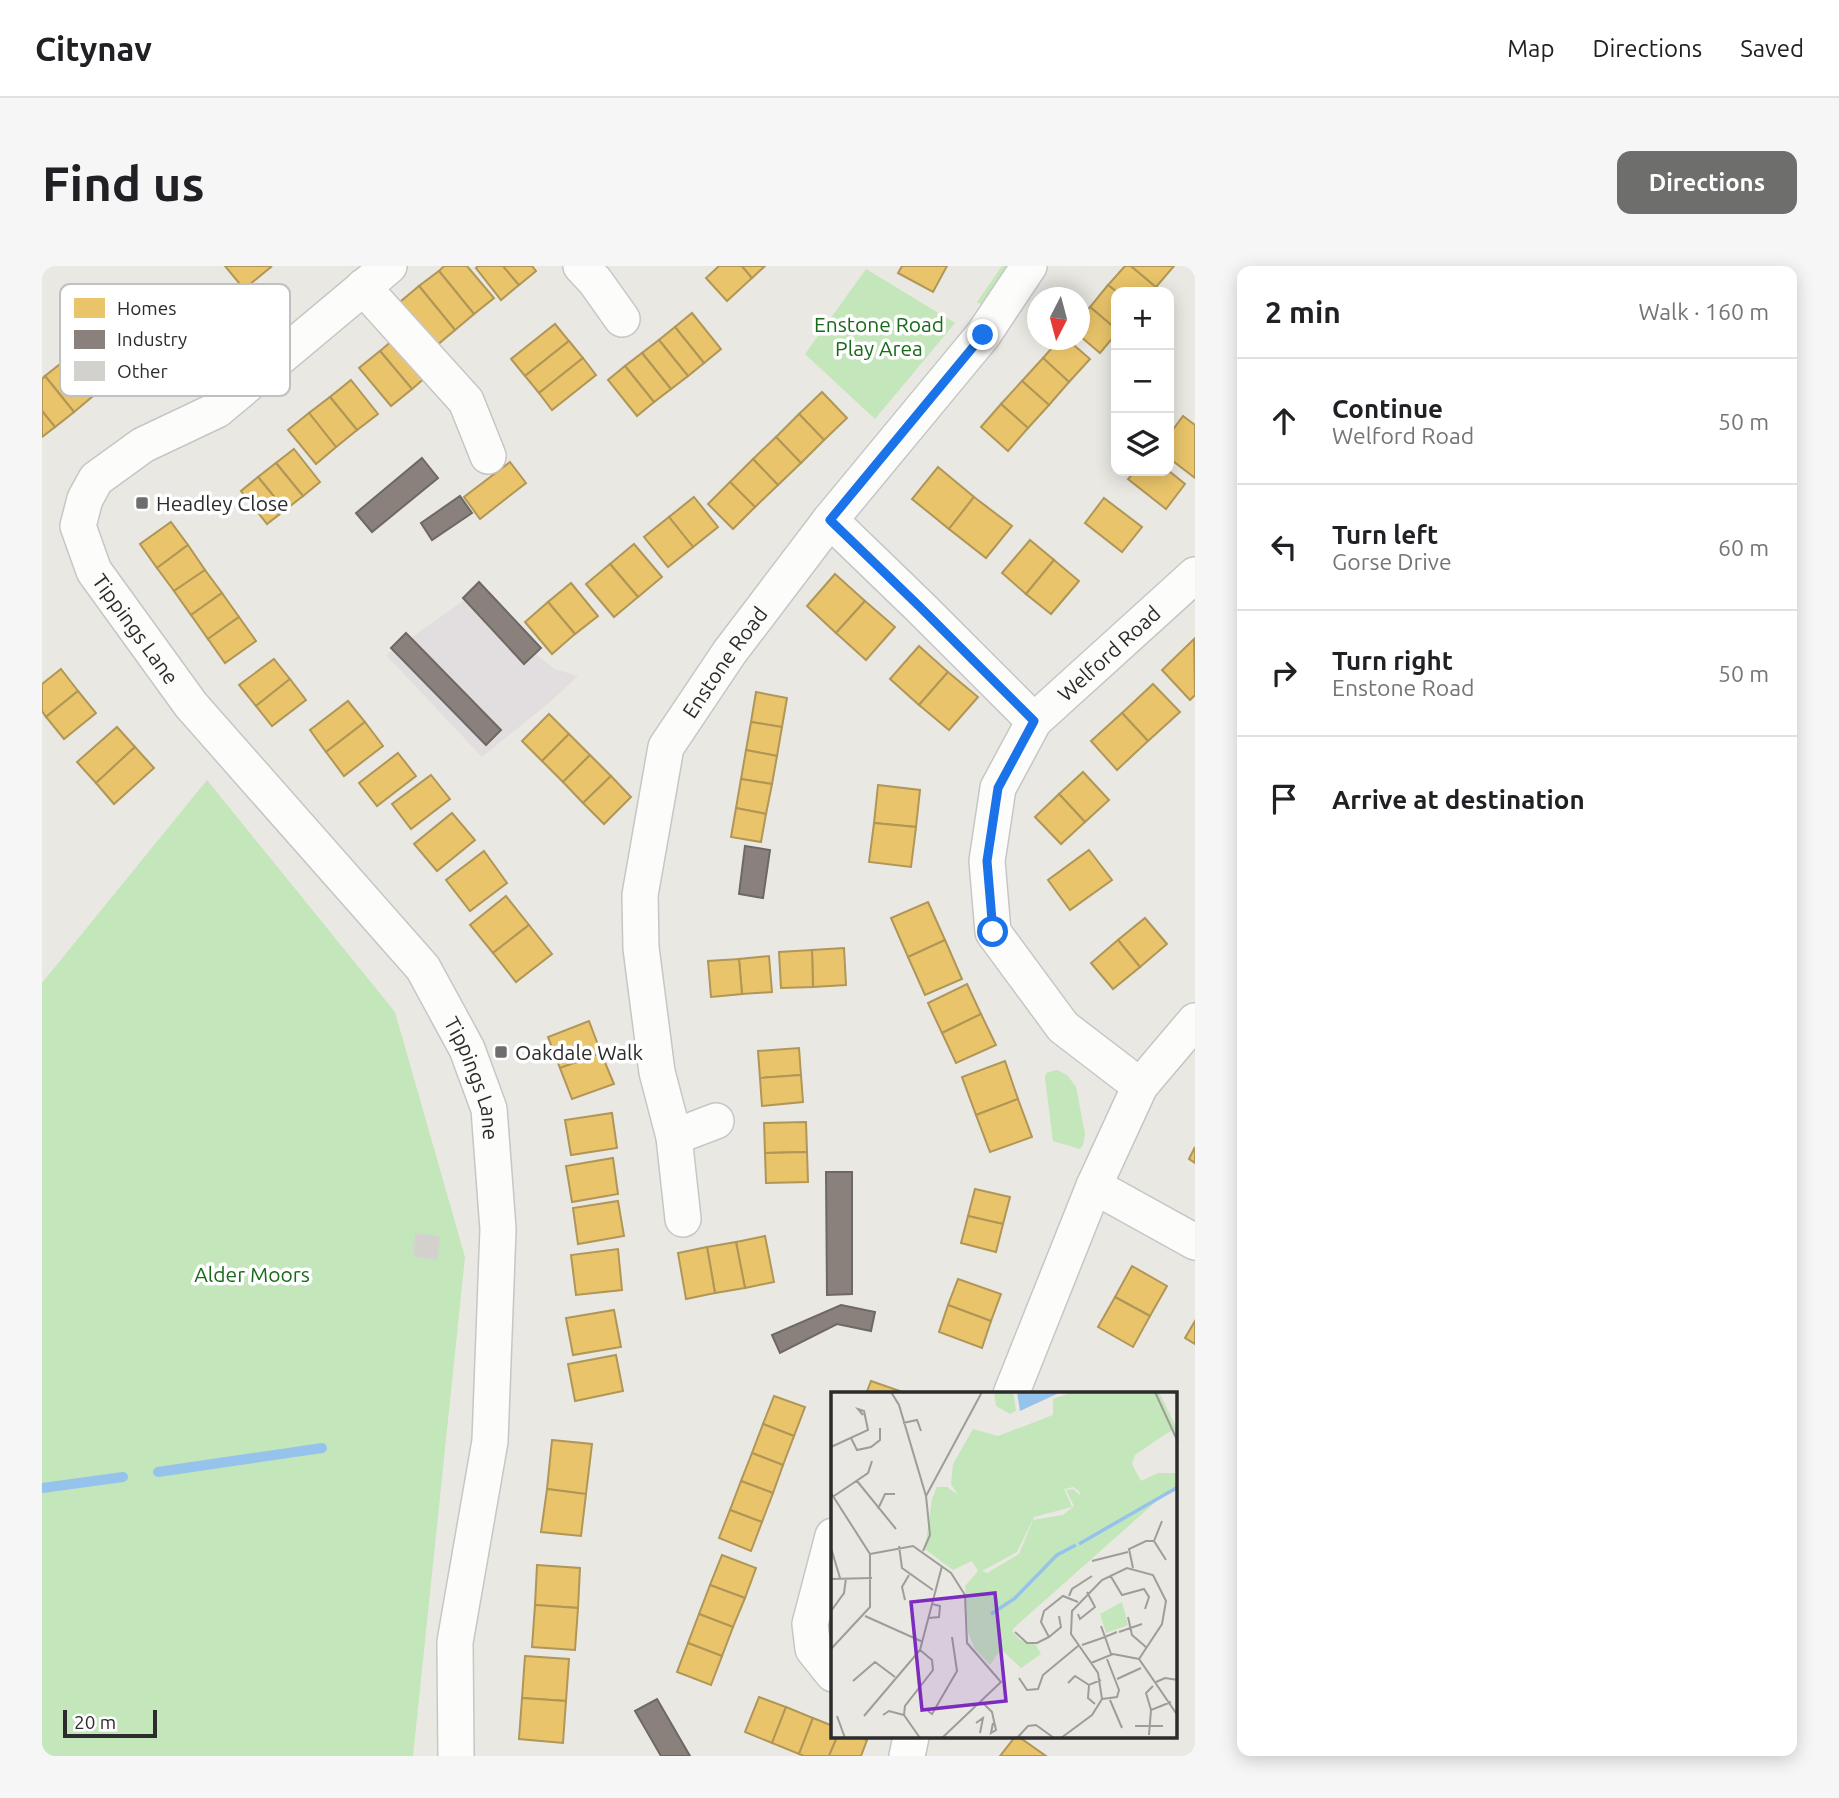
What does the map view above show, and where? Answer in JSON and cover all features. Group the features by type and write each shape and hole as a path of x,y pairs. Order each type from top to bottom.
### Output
{"street":[{"name":"Enstone Road","path":"683,1219 674,1137 657,1072 641,948 640,895 666,747 729,653 830,520 983,335 1029,266"},
{"path":"597,271 622,319"},
{"path":"368,276 466,401 488,456"},
{"name":"Tippings Lane","path":"290,345 368,276"},
{"name":"Tippings Lane","path":"233,396 217,410 143,446 96,479 85,499 78,526 94,571 191,705 423,968 467,1048 489,1109 498,1229 490,1441 455,1642 456,1756"},
{"path":"830,520 1034,721"},
{"name":"Welford Road","path":"1140,1086 1063,1027 993,932 987,861 998,788 1034,721 1195,575"},
{"path":"1013,1392 1094,1186 1140,1086 1195,1021"},
{"path":"674,1137 716,1121"},
{"path":"1094,1186 1195,1242"},
{"path":"831,1544 810,1624 813,1649 831,1672"},
{"path":"907,1756 911,1738"}],"shaded area":[{"path":"479,590 540,658 555,669 578,676 482,757 386,655"}],"green space":[{"path":"1002,266 1020,266 990,309 977,302"},
{"name":"Enstone Road Play Area","path":"866,269 955,323 875,419 805,354"},
{"name":"Alder Moors","path":"207,780 395,1012 465,1257 413,1756 42,1756 42,983"},
{"path":"1057,1070 1067,1075 1076,1087 1085,1134 1080,1149 1053,1141 1045,1078 1046,1073"}],"building: Homes":[{"path":"225,266 271,267 250,284 240,284"},
{"path":"444,266 467,266 494,298 474,314 439,271"},
{"path":"503,266 519,285 501,300 476,268"},
{"path":"503,266 532,266 536,271 519,285"},
{"path":"719,266 742,266 752,278 727,301 706,278"},
{"path":"742,266 765,266 752,278"},
{"path":"902,266 947,266 933,292 898,273"},
{"path":"1125,266 1131,266 1156,287 1111,287 1108,285"},
{"path":"1131,266 1174,266 1156,287"},
{"path":"439,271 474,314 455,330 419,286"},
{"path":"1108,285 1111,287 1111,325 1090,307"},
{"path":"419,286 455,330 436,346 400,302"},
{"path":"1090,307 1111,325 1111,340 1100,353 1090,344"},
{"path":"692,313 721,349 704,363 675,327"},
{"path":"555,324 569,341 525,376 511,359"},
{"path":"675,327 704,363 688,376 659,340"},
{"path":"401,333 433,371 412,389 380,351"},
{"path":"659,340 688,376 671,389 642,353"},
{"path":"569,341 583,358 539,393 525,376"},
{"path":"1050,350 1080,350 1090,359 1069,382 1043,358"},
{"path":"380,351 412,389 391,406 359,368"},
{"path":"642,353 671,389 654,402 625,366"},
{"path":"583,358 596,375 552,410 539,393"},
{"path":"1043,358 1069,382 1049,405 1022,381"},
{"path":"60,364 60,395 45,376"},
{"path":"625,366 654,402 637,416 608,380"},
{"path":"45,376 74,412 55,427 42,411 42,379"},
{"path":"351,380 378,414 357,430 330,397"},
{"path":"1022,381 1049,405 1028,428 1001,404"},
{"path":"822,392 847,418 824,440 799,414"},
{"path":"61,396 93,396 74,412"},
{"path":"330,397 357,430 336,447 309,413"},
{"path":"1001,404 1028,428 1008,451 981,427"},
{"path":"42,411 55,427 42,437"},
{"path":"309,413 336,447 316,464 288,430"},
{"path":"799,414 824,440 801,463 776,437"},
{"path":"1183,416 1195,425 1195,478 1174,462 1174,428"},
{"path":"776,437 801,463 778,485 753,459"},
{"path":"294,449 320,482 303,496 276,463"},
{"path":"753,459 778,485 755,507 730,482"},
{"path":"510,462 526,483 480,519 464,497"},
{"path":"276,463 303,496 285,510 258,477"},
{"path":"938,467 974,497 949,529 912,499"},
{"path":"1174,475 1185,484 1166,509 1128,479 1131,476"},
{"path":"258,477 285,510 267,524 241,491"},
{"path":"730,482 755,507 733,529 708,504"},
{"path":"694,497 718,527 693,547 669,517"},
{"path":"974,497 1012,526 986,558 949,529"},
{"path":"1104,498 1142,527 1122,552 1085,523"},
{"path":"669,517 693,547 668,567 644,537"},
{"path":"171,522 188,545 157,568 140,544"},
{"path":"1030,540 1054,560 1026,594 1002,573"},
{"path":"634,544 662,577 638,597 610,564"},
{"path":"188,545 205,570 174,591 157,568"},
{"path":"1054,560 1079,581 1051,614 1026,594"},
{"path":"610,564 638,597 614,617 586,584"},
{"path":"205,570 222,593 191,615 174,591"},
{"path":"835,574 865,601 836,633 807,606"},
{"path":"571,583 598,616 575,634 548,602"},
{"path":"222,593 239,617 208,639 191,615"},
{"path":"865,601 895,627 866,660 836,633"},
{"path":"548,602 575,634 552,654 525,622"},
{"path":"239,617 256,641 225,663 208,639"},
{"path":"1194,639 1195,695 1190,700 1162,670"},
{"path":"919,646 948,672 919,705 890,679"},
{"path":"274,659 290,679 256,706 239,685"},
{"path":"61,669 78,691 46,717 42,711 42,684"},
{"path":"948,672 978,697 949,730 919,705"},
{"path":"290,679 306,700 272,726 256,706"},
{"path":"1153,684 1180,712 1148,741 1122,713"},
{"path":"78,691 96,713 64,739 46,717"},
{"path":"756,692 787,698 782,727 751,722"},
{"path":"348,701 365,722 326,752 310,730"},
{"path":"1122,713 1148,741 1117,770 1091,741"},
{"path":"549,714 569,734 542,761 522,741"},
{"path":"365,722 383,746 344,776 326,752"},
{"path":"751,722 782,727 777,756 746,750"},
{"path":"117,727 135,747 96,783 77,762"},
{"path":"569,734 590,755 563,782 542,761"},
{"path":"135,747 154,768 114,804 96,783"},
{"path":"746,750 777,756 772,784 741,779"},
{"path":"398,753 416,776 377,806 359,783"},
{"path":"590,755 611,776 583,803 563,782"},
{"path":"1083,772 1109,800 1085,822 1059,794"},
{"path":"431,775 450,799 411,829 392,804"},
{"path":"611,776 631,797 604,824 583,803"},
{"path":"741,779 772,784 766,814 736,808"},
{"path":"878,785 920,790 916,827 874,823"},
{"path":"1059,794 1085,822 1061,844 1035,817"},
{"path":"736,808 766,814 761,842 731,837"},
{"path":"452,813 475,840 437,871 414,844"},
{"path":"874,823 916,827 911,867 869,862"},
{"path":"1089,850 1112,880 1070,910 1048,880"},
{"path":"484,851 507,883 470,911 446,880"},
{"path":"506,896 529,925 493,953 470,925"},
{"path":"928,902 945,940 908,957 891,918"},
{"path":"1145,918 1167,944 1140,967 1118,940"},
{"path":"529,925 552,954 516,982 493,953"},
{"path":"945,940 962,979 925,995 908,957"},
{"path":"1118,940 1140,967 1113,989 1091,963"},
{"path":"844,948 846,985 813,987 812,950"},
{"path":"812,950 813,987 781,988 779,952"},
{"path":"769,956 772,992 742,994 739,959"},
{"path":"739,959 742,994 711,997 708,961"},
{"path":"967,984 981,1014 942,1033 928,1003"},
{"path":"981,1014 996,1045 956,1063 942,1033"},
{"path":"589,1021 601,1053 560,1068 548,1037"},
{"path":"799,1048 801,1075 760,1078 758,1051"},
{"path":"601,1053 614,1084 572,1099 560,1068"},
{"path":"1005,1061 1018,1099 976,1115 962,1077"},
{"path":"801,1075 803,1102 762,1106 760,1078"},
{"path":"1018,1099 1032,1137 990,1152 976,1115"},
{"path":"612,1113 617,1148 571,1155 565,1120"},
{"path":"806,1122 807,1152 765,1153 764,1123"},
{"path":"1195,1147 1195,1163 1189,1159"},
{"path":"807,1152 808,1182 766,1183 765,1153"},
{"path":"613,1158 618,1194 572,1202 566,1166"},
{"path":"975,1189 1010,1197 1003,1224 968,1216"},
{"path":"618,1201 624,1236 578,1244 573,1208"},
{"path":"968,1216 1003,1224 996,1252 961,1243"},
{"path":"765,1236 774,1282 745,1288 736,1242"},
{"path":"736,1242 745,1288 715,1293 707,1247"},
{"path":"707,1247 715,1293 686,1299 678,1253"},
{"path":"618,1249 622,1290 576,1295 571,1255"},
{"path":"1132,1266 1167,1286 1150,1316 1115,1297"},
{"path":"958,1279 1001,1294 991,1321 948,1305"},
{"path":"1115,1297 1150,1316 1133,1347 1098,1327"},
{"path":"948,1305 991,1321 982,1348 939,1332"},
{"path":"614,1310 621,1347 573,1355 566,1318"},
{"path":"1195,1321 1195,1344 1185,1338"},
{"path":"616,1355 623,1391 575,1401 568,1364"},
{"path":"871,1381 900,1391 900,1392 867,1392"},
{"path":"774,1396 805,1407 794,1436 763,1424"},
{"path":"763,1424 794,1436 783,1465 752,1453"},
{"path":"552,1440 592,1444 586,1494 547,1489"},
{"path":"752,1453 783,1465 773,1493 741,1481"},
{"path":"741,1481 773,1493 762,1522 730,1510"},
{"path":"547,1489 586,1494 581,1536 541,1532"},
{"path":"730,1510 762,1522 751,1551 719,1538"},
{"path":"722,1555 756,1568 745,1598 710,1585"},
{"path":"537,1565 580,1568 578,1608 535,1605"},
{"path":"710,1585 745,1598 733,1627 699,1614"},
{"path":"535,1605 578,1608 575,1650 532,1647"},
{"path":"699,1614 733,1627 722,1656 688,1643"},
{"path":"688,1643 722,1656 711,1685 677,1672"},
{"path":"525,1656 569,1659 566,1701 522,1698"},
{"path":"759,1697 786,1707 772,1743 745,1732"},
{"path":"522,1698 566,1701 563,1743 519,1739"},
{"path":"786,1707 813,1718 799,1754 772,1743"},
{"path":"813,1718 831,1725 831,1738 837,1738 829,1756 799,1754"},
{"path":"837,1738 867,1740 861,1756 829,1756"},
{"path":"1014,1738 1020,1738 1046,1756 1000,1756"}],"building: Industry":[{"path":"422,458 438,478 372,532 356,513"},
{"path":"460,496 472,513 432,540 421,523"},
{"path":"479,582 541,648 524,664 463,598"},
{"path":"406,633 501,730 486,745 391,648"},
{"path":"745,846 770,850 763,898 739,894"},
{"path":"826,1172 852,1172 852,1294 827,1295"},
{"path":"841,1305 875,1312 871,1331 837,1324 780,1353 772,1335"},
{"path":"657,1699 690,1756 661,1756 635,1711"}],"building: Other":[{"path":"416,1234 439,1237 437,1259 414,1256"}],"waterway":[{"path":"158,1472 322,1448"},
{"path":"42,1488 123,1477"}],"place":[{"name":"Headley Close","path":"142,503"},
{"name":"Oakdale Walk","path":"501,1052"}],"route":[{"path":"983,335 830,520 1034,721 998,788 987,861 993,932"}]}
